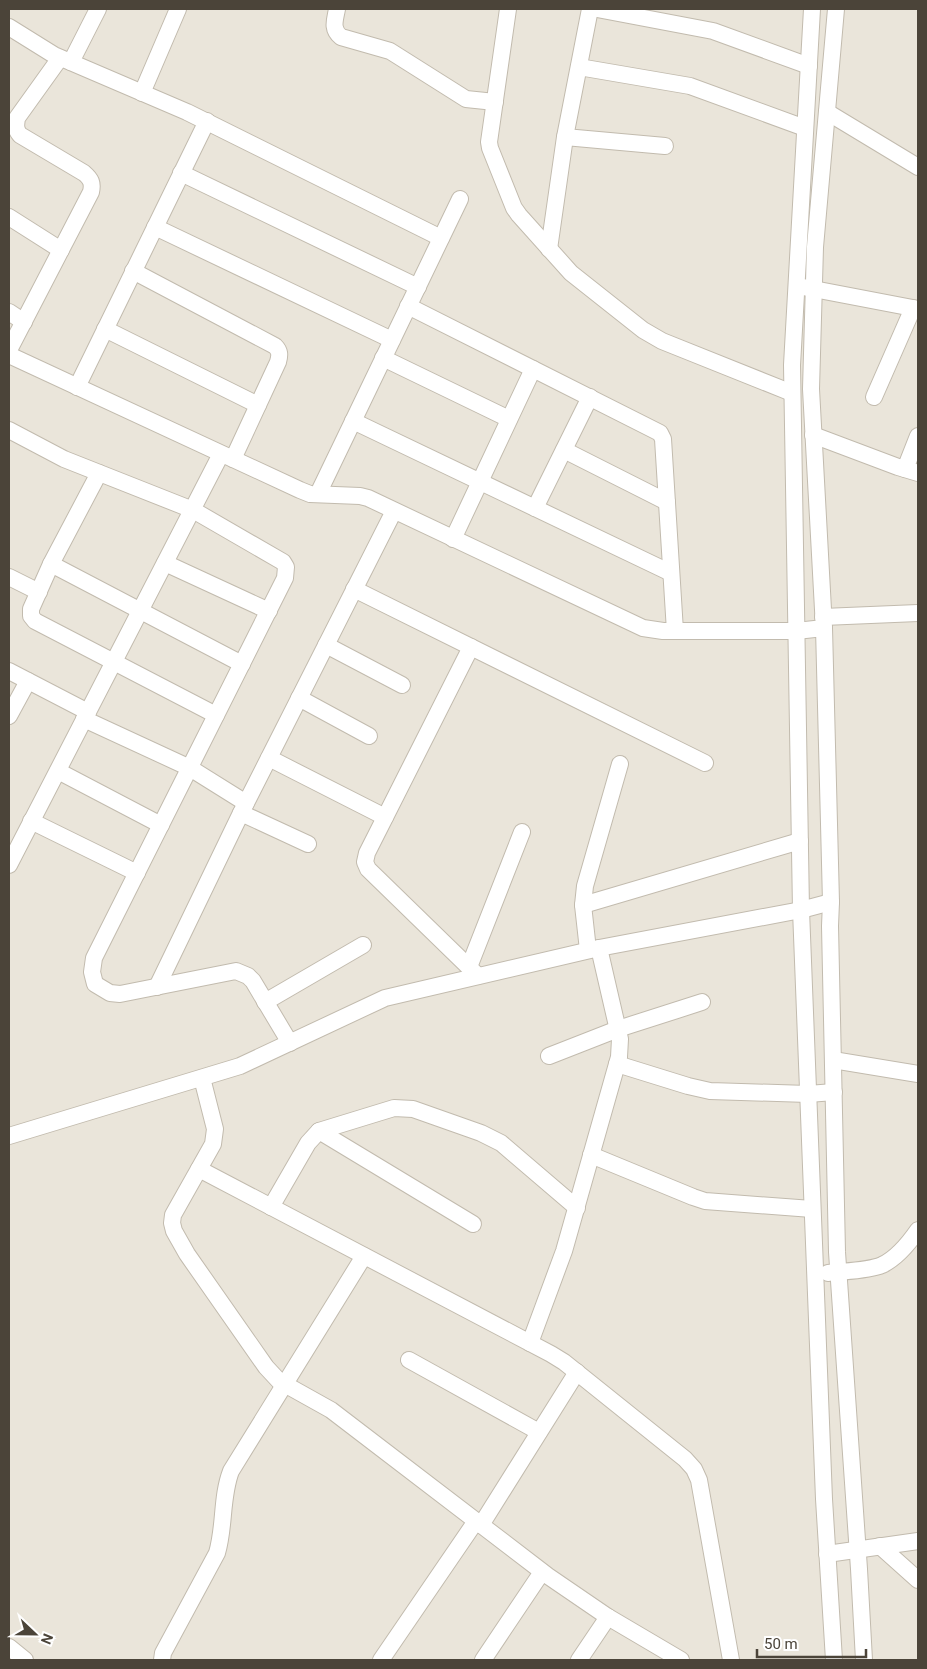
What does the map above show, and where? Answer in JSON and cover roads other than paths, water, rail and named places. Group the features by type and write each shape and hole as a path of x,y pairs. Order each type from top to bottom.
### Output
{"street":[{"path":"9,350 91,192 93,184 84,173 20,135 16,130 17,118 65,60 98,9"},
{"path":"142,93 178,9"},
{"path":"337,9 333,26 335,33 341,38 390,51 466,99 495,102"},
{"path":"508,9 489,142 514,208 571,273 643,330 656,338 792,393"},
{"path":"549,248 566,137 590,9"},
{"path":"597,9 712,31 809,66"},
{"path":"812,9 796,286 792,393 801,910 827,1554 834,1660"},
{"path":"836,9 815,247 811,389 824,623 832,902 830,926 839,1272 864,1660"},
{"path":"9,27 43,50 207,121 441,238"},
{"path":"579,67 690,86 805,128"},
{"path":"807,90 829,92"},
{"path":"827,112 918,167"},
{"path":"77,387 207,121"},
{"path":"566,137 665,146"},
{"path":"181,173 418,287"},
{"path":"318,494 460,199"},
{"path":"9,217 61,250"},
{"path":"155,227 392,340"},
{"path":"9,865 193,510 258,404 280,357 279,350 275,346 133,271"},
{"path":"796,286 916,308 874,397"},
{"path":"408,306 660,433 663,439 675,631"},
{"path":"9,312 24,322"},
{"path":"105,329 258,404"},
{"path":"9,355 300,490 310,494 360,496 643,628 675,631 796,631 824,623 918,613"},
{"path":"383,358 509,419"},
{"path":"453,538 533,369"},
{"path":"535,508 590,398"},
{"path":"353,422 671,573"},
{"path":"9,430 64,459 193,510 283,562 286,567 286,578 94,958 92,972 95,984 110,993 120,994 236,971 248,976 253,981 290,1043"},
{"path":"813,435 912,471 918,436"},
{"path":"564,450 667,502"},
{"path":"99,473 51,564 31,609 31,616 35,621 216,715"},
{"path":"158,987 244,808 394,511"},
{"path":"165,563 269,611"},
{"path":"51,564 242,664"},
{"path":"9,577 39,592"},
{"path":"354,589 705,763"},
{"path":"326,645 402,685"},
{"path":"471,647 367,853 365,862 368,869 473,972"},
{"path":"9,671 86,716 190,768 244,808 308,844"},
{"path":"9,716 28,681"},
{"path":"299,698 370,736"},
{"path":"269,758 385,817"},
{"path":"530,1343 564,1251 620,1048 618,1030 583,905 585,886 620,764"},
{"path":"58,771 161,825"},
{"path":"31,821 137,873"},
{"path":"473,972 522,832"},
{"path":"583,905 800,840"},
{"path":"9,1136 240,1066 385,998 473,972 801,910 832,902"},
{"path":"265,1002 363,945"},
{"path":"549,1056 618,1030 702,1002"},
{"path":"833,1060 918,1074"},
{"path":"616,1064 710,1091 808,1094 834,1092"},
{"path":"202,1078 215,1136 173,1215 172,1223 174,1231 192,1261 266,1367 286,1384 331,1410 542,1572 608,1617 681,1660"},
{"path":"271,1207 308,1143 319,1131 394,1108 413,1109 481,1133 501,1143 577,1208"},
{"path":"319,1131 473,1224"},
{"path":"591,1155 693,1198 705,1201 812,1209"},
{"path":"198,1169 564,1362 685,1459 694,1469 699,1480 731,1660"},
{"path":"815,1276 880,1266 890,1260 910,1242 918,1230"},
{"path":"162,1660 163,1653 217,1553 220,1544 224,1494 231,1471 364,1256"},
{"path":"410,1360 539,1432"},
{"path":"381,1660 478,1523 539,1432 576,1372"},
{"path":"827,1554 918,1541"},
{"path":"880,1546 918,1580"},
{"path":"482,1660 542,1572"},
{"path":"579,1660 608,1617"},
{"path":"9,1647 25,1660"}]}
